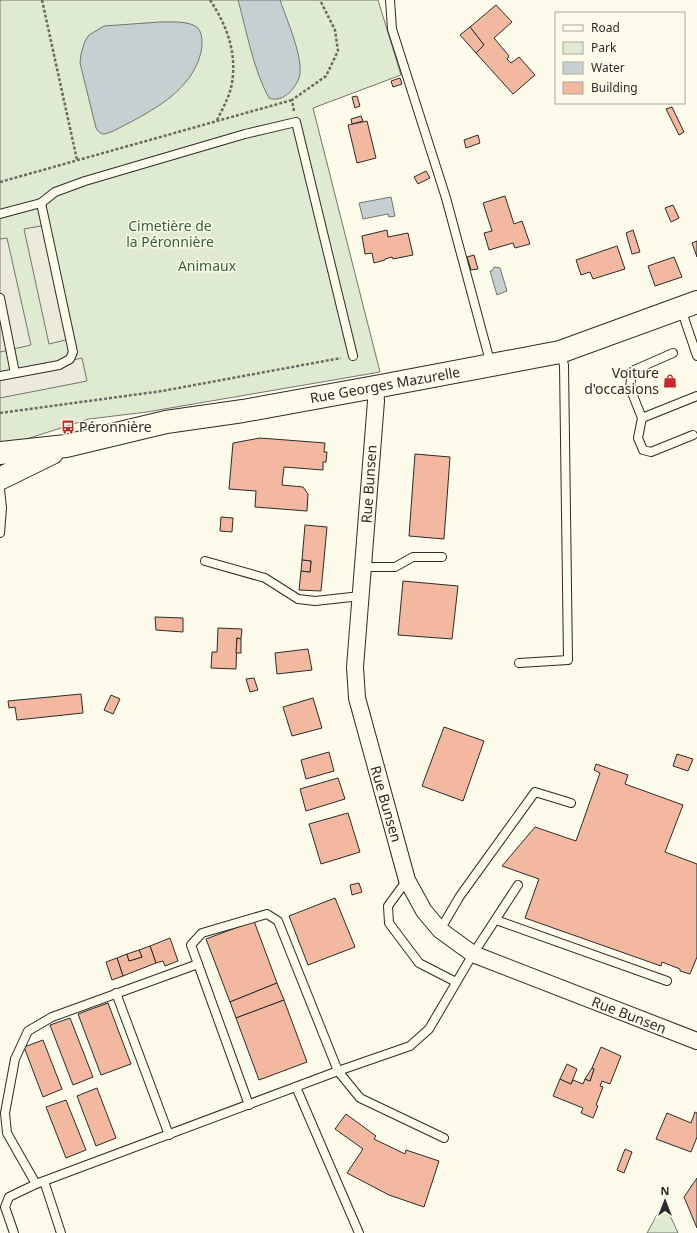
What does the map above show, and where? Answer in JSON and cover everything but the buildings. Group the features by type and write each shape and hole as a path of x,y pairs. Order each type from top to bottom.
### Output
{"main road":[{"name":"Rue Georges Mazurelle","path":"66,446 166,422 243,411 375,388 560,352 689,305"},
{"path":"0,452 66,446"},
{"path":"0,481 66,446"}],"street":[{"name":"Rue Bunsen","path":"375,388 376,401 355,667 357,698 407,880 424,911 440,930 473,954 697,1041"}],"lane":[{"path":"390,0 392,29 446,198 491,366"},
{"path":"0,214 41,203 56,192 85,181 245,134 296,122 353,356"},
{"path":"0,376 59,365 70,360 73,352 41,203"},
{"path":"0,298 16,373"},
{"path":"689,305 697,356"},
{"path":"519,663 568,660 564,365 560,352"},
{"path":"673,353 632,371 630,388 642,418 638,438 643,450 651,452 693,435"},
{"path":"642,418 697,396"},
{"path":"0,481 2,508 0,533"},
{"path":"363,567 395,566 413,558 442,557"},
{"path":"205,561 265,578 298,599 315,601 361,596"},
{"path":"440,930 460,896 535,792 571,803"},
{"path":"407,880 388,906 389,923 419,963 456,982"},
{"path":"14,1233 5,1207 9,1197 36,1184 338,1071 410,1046 429,1029 473,954 518,885"},
{"path":"249,1105 191,945 202,933 267,914 278,921 338,1071 360,1098 444,1138"},
{"path":"496,920 667,982"},
{"path":"36,1184 7,1133 5,1113 15,1059 28,1031 52,1017 198,964"},
{"path":"116,993 169,1135"},
{"path":"296,1087 359,1233"},
{"path":"44,1181 61,1233"}],"path":[{"path":"42,0 77,160"},
{"path":"210,0 220,15 231,44 234,63 231,89 217,121"},
{"path":"0,182 292,100 326,76 338,51 335,30 320,0"},
{"path":"292,100 296,122"},
{"path":"0,413 162,391 353,356"}],"green space":[{"name":"Cimetière de la Péronnière","path":"0,0 378,0 401,75 313,108 380,372 147,412 89,419 14,443 0,442"},
{"path":"664,1202 678,1233 647,1233"}],"shaded area":[{"path":"46,225 70,339 49,344 24,229"},
{"path":"7,238 31,345 0,352 0,239"},
{"path":"82,358 87,381 0,398 0,376"}],"water":[{"path":"238,0 280,0 297,50 300,70 299,78 295,86 282,98 269,98 263,87 251,50"},
{"path":"160,22 185,23 196,26 199,30 202,38 202,48 194,70 183,86 159,106 113,131 105,134 100,133 96,128 80,63 85,41 89,35 104,26"},
{"path":"391,197 395,216 389,217 388,214 363,219 359,203"},
{"path":"494,267 500,268 507,291 497,295 490,271 492,271"}],"place":[{"name":"Voiture d'occasions","path":"670,381"},
{"name":"Péronnière","path":"68,427"}],"park label":[{"name":"Animaux","path":"207,266"}]}
